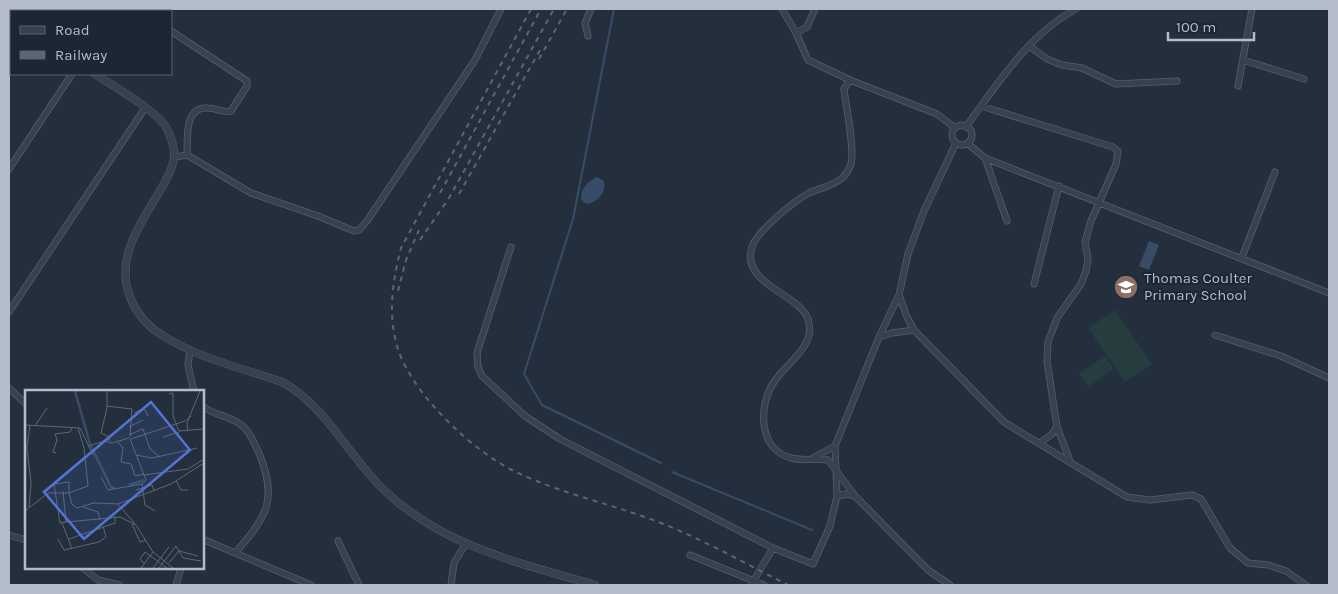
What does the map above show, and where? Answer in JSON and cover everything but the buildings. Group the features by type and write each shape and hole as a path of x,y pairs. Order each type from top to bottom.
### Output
{"street":[{"path":"174,157 186,155 251,193 318,216 354,231 359,230 475,60 501,9"},
{"path":"588,36 585,23 590,9"},
{"path":"782,9 796,33 808,60 850,80 938,114 955,128"},
{"path":"796,33 807,27 815,9"},
{"path":"966,127 1029,46 1046,29 1076,9"},
{"path":"1238,86 1252,9"},
{"path":"172,32 247,81 247,86 231,111 206,108 198,110 192,115 186,130 186,155"},
{"path":"1029,46 1047,59 1062,65 1089,70 1116,84 1177,81"},
{"path":"1243,60 1304,79"},
{"path":"9,169 71,75"},
{"path":"96,75 162,121 167,128 174,157 167,178 134,236 125,263 126,282 132,303 143,320 160,334 190,350 282,382 298,390 313,405 356,460 383,490 418,518 465,545 502,558 595,585"},
{"path":"850,80 844,89 851,147 851,164 844,176 835,184 800,199 757,237 752,248 751,261 757,272 776,292 794,301 804,311 811,330 807,343 774,383 763,419 765,432 775,450 783,455 793,458 828,460 856,497 928,570 950,585"},
{"path":"981,106 1113,147 1118,152 1118,157 1085,242 1088,259 1083,278 1058,318 1048,342 1047,361 1057,426 1070,461"},
{"path":"9,312 145,108"},
{"path":"960,126 966,127 972,135 967,143 961,145 956,142 952,135 955,128 960,126"},
{"path":"511,247 477,353 478,367 482,376 525,416 560,439 773,548 813,564 830,526 837,496 835,446 879,337 899,295 908,254 924,211 956,142"},
{"path":"967,143 986,158 1242,257 1329,293"},
{"path":"986,158 1007,221"},
{"path":"1242,257 1274,172"},
{"path":"1034,284 1059,186"},
{"path":"899,295 914,330 1004,422 1127,497 1150,500 1192,495 1201,500 1230,548 1248,563 1268,564 1286,571 1306,585"},
{"path":"879,337 914,330"},
{"path":"1215,335 1281,356 1329,378"},
{"path":"190,350 188,365 194,390"},
{"path":"9,388 25,403"},
{"path":"204,408 210,412 240,424 249,432 269,479 269,503 258,524 236,552"},
{"path":"1040,443 1052,434 1057,426"},
{"path":"814,458 835,446"},
{"path":"837,496 847,494 856,497"},
{"path":"9,535 25,540"},
{"path":"204,540 311,585"},
{"path":"338,540 360,585"},
{"path":"451,585 454,563 465,545"},
{"path":"752,583 773,548"},
{"path":"690,555 752,583 764,585"},
{"path":"84,569 98,580 119,585"},
{"path":"176,585 181,569"}],"green space":[{"path":"1115,310 1152,364 1125,382 1088,328"},
{"path":"1105,356 1114,369 1088,387 1079,374"}],"water":[{"path":"597,177 604,181 603,193 594,202 586,204 581,199 583,189"},
{"path":"1149,241 1159,245 1149,270 1139,266"}],"waterway":[{"path":"614,9 573,219 524,374 542,405 661,463"},
{"path":"672,472 812,530"}],"railway":[{"path":"531,9 401,248 394,283 392,319 396,342 403,361 413,380 444,418 462,435 499,463 534,480 666,525 713,546 788,585"},
{"path":"440,193 541,9"},
{"path":"420,240 449,198 554,9"},
{"path":"539,59 567,9"},
{"path":"459,194 540,50"},
{"path":"398,291 406,260 419,230"}],"place":[{"name":"Thomas Coulter Primary School","path":"1126,287"}]}
